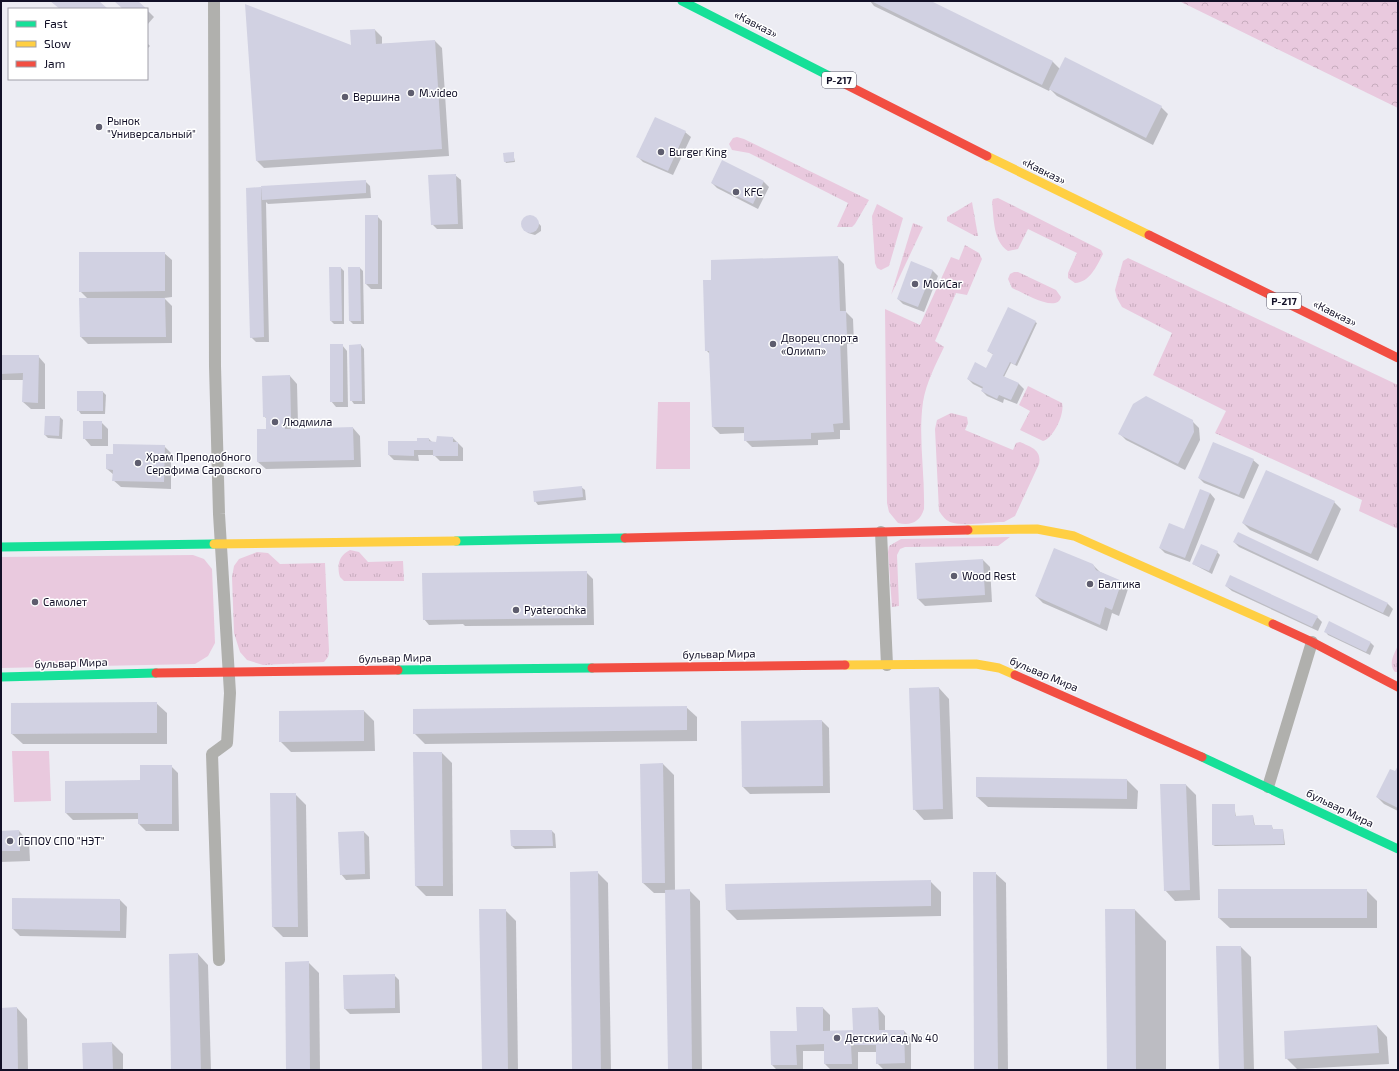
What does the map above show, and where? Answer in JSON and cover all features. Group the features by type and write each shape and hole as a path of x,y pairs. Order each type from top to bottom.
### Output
{"main road":[{"name":"«Кавказ»","path":"682,1 996,160 1398,358"},
{"path":"1,547 1037,529 1066,533 1172,578 1312,642 1398,687"},
{"name":"бульвар Мира","path":"1,677 229,671 887,665 935,662 976,664 998,668 1057,692 1268,786 1398,849"}],"street":[{"path":"214,1 215,366 221,544 230,693 227,743 212,754 219,960"},
{"path":"880,532 887,665"},
{"path":"1268,786 1312,642"}],"green space":[{"path":"1179,1 1398,1 1398,108"},
{"path":"737,137 744,139 869,200 855,224 852,227 837,227 848,203 749,153 732,150 729,144 733,138"},
{"path":"998,198 1101,250 1103,254 1089,277 1075,283 1068,278 1068,273 1077,253 1028,229 1018,249 1008,251 1003,247 999,242 994,222 992,202 993,199"},
{"path":"972,202 978,236 975,236 947,221 947,217"},
{"path":"877,204 903,218 889,266 881,270 877,268 875,263 872,216"},
{"path":"913,223 923,227 891,295"},
{"path":"965,245 979,253 982,259 967,295 956,293 935,341 944,347 929,381 923,402 921,442 924,509 920,517 914,522 907,524 898,523 889,512 887,503 885,309 920,325 951,257 959,260"},
{"path":"1128,258 1398,385 1398,529 1359,511 1362,500 1215,433 1226,411 1153,375 1172,333 1122,307 1115,290 1123,261"},
{"path":"1018,272 1056,290 1061,297 1058,302 1046,303 1012,288 1008,279 1010,274"},
{"path":"1028,386 1062,403 1062,413 1058,425 1051,435 1043,441 1020,430 1030,411 1019,405"},
{"path":"658,402 690,402 690,469 656,469"},
{"path":"951,413 967,417 968,423 965,430 1013,450 1016,443 1020,442 1032,447 1039,455 1039,464 1015,516 1004,522 962,524 948,521 939,511 935,429 937,420"},
{"path":"1010,537 998,546 905,547 900,549 897,555 899,606 892,607 888,552 889,546 901,539"},
{"path":"350,550 359,552 368,562 403,561 404,581 344,581 340,577 339,562 343,555"},
{"path":"257,552 268,553 280,564 325,563 329,651 328,657 324,662 263,665 247,660 240,652 234,633 232,577 234,566 239,559"},
{"path":"193,555 204,559 212,569 215,643 208,656 195,664 1,668 1,557"},
{"path":"1398,645 1398,672 1395,672 1392,662"},
{"path":"12,751 49,751 51,801 14,802"}],"building":[{"path":"50,1 99,1 107,8 59,8"},
{"path":"114,1 138,1 146,8 122,8"},
{"path":"871,1 931,1 1053,61 1042,85"},
{"name":"Вершина","path":"245,4 351,45 350,30 375,29 376,44 435,40 442,149 256,161"},
{"path":"1065,57 1162,106 1146,138 1049,89"},
{"path":"655,117 686,131 668,171 636,157"},
{"path":"514,152 514,161 504,162 503,153"},
{"path":"722,160 764,181 753,204 711,183"},
{"path":"456,174 458,224 431,225 428,175"},
{"path":"366,180 366,193 262,200 261,186"},
{"path":"261,187 264,337 250,338 246,188"},
{"path":"365,215 378,215 378,284 365,284"},
{"path":"530,215 536,218 539,224 536,230 530,233 524,230 521,224 524,218"},
{"path":"79,252 165,252 165,291 79,292"},
{"name":"Дворец спорта «Олимп»","path":"838,256 840,311 846,311 847,337 840,337 843,423 833,424 834,432 811,433 811,439 744,441 744,427 712,427 709,351 705,351 703,280 711,280 711,260"},
{"name":"МойCar","path":"911,261 933,270 918,307 897,299"},
{"path":"329,267 341,267 342,321 330,321"},
{"path":"348,267 360,267 361,321 349,321"},
{"path":"79,298 165,298 166,337 80,337"},
{"path":"1008,307 1036,321 1015,365 1010,362 1003,376 1019,383 1011,400 999,395 997,399 981,391 983,387 967,379 975,362 986,368 993,354 987,351"},
{"path":"330,344 343,344 343,402 330,402"},
{"path":"361,344 362,401 350,401 349,345"},
{"path":"1,355 39,355 38,403 22,402 23,373 1,374"},
{"name":"Людмила","path":"290,375 291,417 284,417 285,429 353,427 354,460 257,462 257,429 266,429 266,417 263,417 262,376"},
{"path":"77,391 103,391 103,411 77,411"},
{"path":"1146,396 1193,420 1194,432 1178,464 1118,434 1133,404"},
{"path":"45,416 60,416 59,436 44,435"},
{"path":"83,421 102,421 102,439 83,439"},
{"path":"437,436 453,437 453,442 458,442 458,456 433,456 433,450 414,450 414,456 388,455 388,441 417,441 417,438 429,438 429,441 436,442"},
{"path":"1213,442 1254,459 1239,495 1198,478"},
{"name":"Храм Преподобного Серафима Саровского","path":"113,444 165,445 164,482 112,481 113,470 106,469 106,454 113,454"},
{"path":"1266,470 1335,501 1311,554 1242,523"},
{"path":"582,486 583,497 534,502 533,491"},
{"path":"1200,489 1210,493 1185,558 1159,548 1169,523 1184,529"},
{"path":"1238,532 1388,603 1383,613 1233,542"},
{"path":"1201,544 1218,551 1209,571 1192,564"},
{"path":"1054,548 1093,564 1096,570 1122,581 1112,610 1105,607 1100,625 1035,596"},
{"path":"983,559 985,595 917,599 915,563"},
{"path":"587,571 587,618 423,620 422,573"},
{"path":"1230,575 1318,616 1312,627 1225,586"},
{"path":"1329,621 1371,642 1366,652 1324,632"},
{"path":"939,687 943,809 913,810 909,688"},
{"path":"157,702 157,733 11,734 11,703"},
{"path":"687,706 687,730 413,734 413,709"},
{"path":"364,710 364,741 279,742 279,711"},
{"path":"822,720 823,786 742,787 741,721"},
{"path":"413,752 442,752 443,886 415,886"},
{"path":"663,763 665,883 642,883 640,764"},
{"path":"140,765 172,765 172,824 138,824 138,813 65,813 65,781 140,780"},
{"path":"1398,766 1398,808 1376,797 1390,769 1395,771"},
{"path":"976,777 1127,779 1127,799 976,797"},
{"path":"1160,784 1186,784 1190,890 1164,891"},
{"path":"270,793 296,793 298,927 272,927"},
{"path":"1212,804 1235,804 1235,816 1253,815 1254,825 1272,825 1272,829 1283,829 1284,844 1212,845"},
{"name":"ГБПОУ СПО \"НЭТ\"","path":"19,830 20,851 1,851 1,831"},
{"path":"510,830 552,830 553,846 511,846"},
{"path":"364,831 365,874 340,875 338,832"},
{"path":"598,871 601,1070 572,1070 570,872"},
{"path":"973,872 996,872 998,1070 974,1070"},
{"path":"931,880 931,906 726,910 725,884"},
{"path":"690,889 692,1070 668,1070 665,890"},
{"path":"1218,889 1367,889 1367,918 1218,918"},
{"path":"12,898 120,899 120,931 12,929"},
{"path":"479,909 506,909 508,1070 482,1070"},
{"path":"1105,909 1135,909 1136,1070 1107,1070"},
{"path":"1216,946 1241,946 1244,1070 1219,1070"},
{"path":"198,953 201,1070 171,1070 169,954"},
{"path":"309,961 310,1070 286,1070 285,962"},
{"path":"395,974 395,1008 344,1009 343,975"},
{"path":"17,1007 18,1070 1,1070 1,1008"},
{"name":"Детский сад № 40","path":"796,1007 823,1007 823,1031 853,1030 852,1008 878,1007 879,1030 904,1030 905,1063 876,1064 876,1045 851,1045 852,1064 824,1064 824,1044 796,1045 797,1065 771,1065 770,1031 797,1031"},
{"path":"1377,1025 1379,1053 1285,1059 1284,1031"},
{"path":"112,1042 113,1070 83,1070 82,1043"}],"traffic: fast":[{"path":"682,1 839,81"},
{"path":"456,541 625,538"},
{"path":"1,547 214,544"},
{"path":"398,670 592,668"},
{"path":"1,677 156,673"},
{"path":"1202,757 1398,849"}],"traffic: slow":[{"path":"987,156 1149,235"},
{"path":"968,530 1037,529 1074,536 1273,624"},
{"path":"214,544 456,541"},
{"path":"845,665 976,664 999,668 1015,675"}],"traffic: jam":[{"path":"839,81 987,156"},
{"path":"1149,235 1398,358"},
{"path":"625,538 968,530"},
{"path":"1273,624 1312,642 1398,687"},
{"path":"592,668 845,665"},
{"path":"156,673 398,670"},
{"path":"1015,675 1202,757"}],"place":[{"name":"M.video","path":"411,93"},
{"name":"Вершина","path":"345,97"},
{"name":"Рынок \"Универсальный\"","path":"99,127"},
{"name":"Burger King","path":"661,152"},
{"name":"KFC","path":"736,192"},
{"name":"МойCar","path":"915,284"},
{"name":"Дворец спорта «Олимп»","path":"773,344"},
{"name":"Людмила","path":"275,422"},
{"name":"Храм Преподобного Серафима Саровского","path":"138,463"},
{"name":"Wood Rest","path":"954,576"},
{"name":"Балтика","path":"1090,584"},
{"name":"Самолет","path":"35,602"},
{"name":"Pyaterochka","path":"516,610"},
{"name":"ГБПОУ СПО \"НЭТ\"","path":"10,841"},
{"name":"Детский сад № 40","path":"837,1038"}]}
